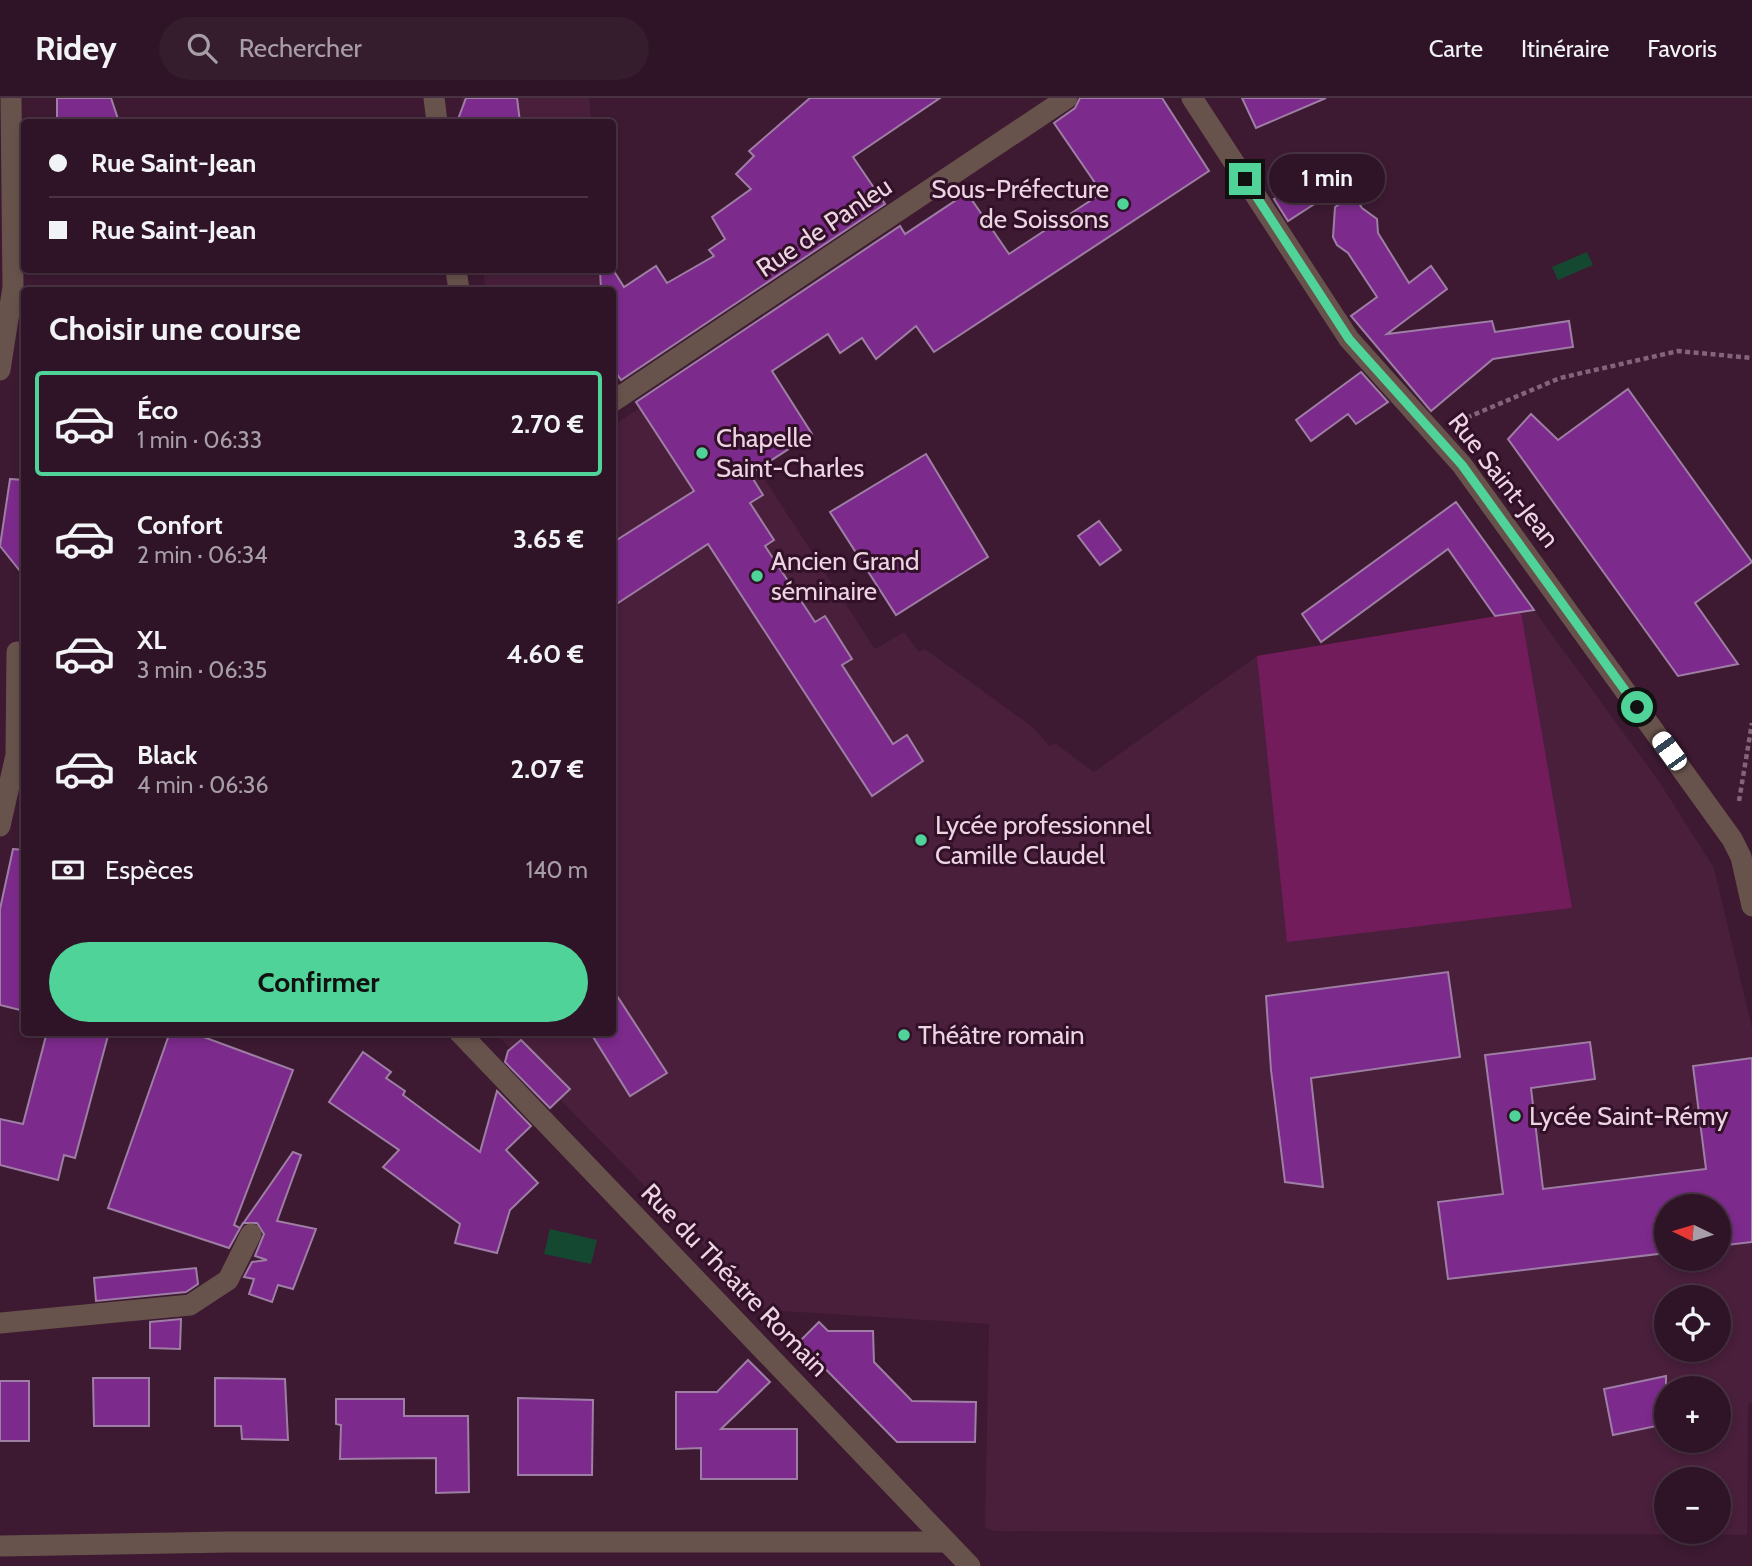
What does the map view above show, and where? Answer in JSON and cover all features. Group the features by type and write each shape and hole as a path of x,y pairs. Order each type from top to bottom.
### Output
{"street":[{"path":"0,370 13,286 11,98"},
{"path":"434,98 437,119"},
{"name":"Rue de Panleu","path":"616,399 1067,98"},
{"name":"Rue Saint-Jean","path":"1192,98 1349,339 1462,465 1732,839 1741,858 1752,906"},
{"path":"0,826 16,755 14,648"},
{"name":"Rue du Théatre Romain","path":"463,1036 970,1566"},
{"path":"0,1323 190,1305 228,1280 251,1234"},
{"path":"0,1546 229,1542 947,1542"}],"path":[{"path":"1459,421 1560,378 1678,351 1752,358"},
{"path":"1732,839 1752,723"}],"shaded area":[{"path":"461,98 589,98 591,119 464,119"},
{"path":"1587,252 1593,265 1558,280 1552,267"},
{"path":"483,273 599,273 600,287 486,287"},
{"path":"694,371 875,649 904,632 919,652 925,649 1034,728 1049,746 1056,744 1094,772 1257,656 1534,610 1658,780 1714,868 1752,1028 1752,1403 1748,1404 1747,1535 1731,1535 1731,1467 1654,1467 1654,1535 993,1531 985,1527 989,1324 766,1310 498,1036 616,1036 616,424"},
{"path":"1521,612 1572,908 1287,942 1257,656"},
{"path":"550,1229 597,1240 591,1264 544,1254"}],"building":[{"path":"57,98 111,98 118,119 57,119"},
{"path":"466,98 517,98 520,119 458,119"},
{"path":"810,98 940,98 853,157 885,204 621,380 616,373 616,287 601,287 600,273 615,273 624,287 656,266 667,283 714,256 709,250 725,239 712,217 751,189 736,174 754,156 749,151"},
{"path":"1080,98 1162,98 1209,171 934,352 916,326 876,359 862,338 840,353 828,334 772,371 812,434 750,474 763,495 750,503 774,540 765,546 815,622 825,616 852,659 842,665 893,744 907,735 923,761 872,796 708,544 616,604 616,540 694,491 636,402 900,226 905,234 967,193 1009,254 1102,193 1054,123 1075,108"},
{"path":"1242,98 1326,98 1256,128"},
{"path":"1302,181 1316,203 1288,221 1274,199"},
{"path":"1354,195 1362,208 1377,219 1378,233 1409,283 1431,266 1447,289 1387,334 1492,321 1495,332 1569,321 1573,347 1493,359 1431,411 1351,316 1377,297 1348,253 1337,245 1333,237 1335,207"},
{"path":"1361,372 1388,402 1356,424 1348,414 1311,441 1296,420"},
{"path":"1628,389 1752,562 1695,603 1738,664 1678,676 1508,439 1531,414 1558,440"},
{"path":"926,454 988,557 896,615 830,512"},
{"path":"10,479 21,480 21,572 0,546"},
{"path":"1456,502 1534,610 1495,616 1448,549 1321,642 1302,614"},
{"path":"1099,521 1121,550 1100,565 1078,536"},
{"path":"13,849 21,850 21,1010 0,1005 0,909"},
{"path":"1448,972 1460,1057 1311,1078 1323,1187 1285,1182 1271,1070 1266,996"},
{"path":"616,994 667,1073 630,1096 592,1036 616,1036"},
{"path":"46,1036 108,1036 75,1158 64,1155 58,1180 0,1165 0,1119 23,1124"},
{"path":"169,1036 201,1036 293,1070 234,1225 241,1227 229,1248 108,1208"},
{"path":"521,1040 570,1089 550,1108 505,1062 508,1051"},
{"path":"1590,1042 1595,1079 1531,1088 1543,1189 1706,1169 1693,1066 1752,1058 1752,1242 1731,1244 1731,1194 1654,1194 1654,1254 1448,1279 1438,1202 1503,1194 1485,1055"},
{"path":"363,1052 391,1072 386,1078 405,1091 403,1095 480,1152 497,1091 531,1126 506,1150 538,1183 510,1210 497,1253 455,1243 460,1224 383,1167 399,1150 329,1102"},
{"path":"293,1152 301,1155 277,1221 316,1229 293,1289 278,1285 272,1302 249,1294 254,1279 244,1277 252,1262 267,1260 255,1256 264,1234 257,1223 243,1223"},
{"path":"196,1268 198,1284 186,1292 96,1301 94,1278"},
{"path":"181,1319 180,1349 150,1348 150,1322"},
{"path":"819,1322 828,1331 873,1331 874,1362 912,1401 976,1402 975,1442 897,1442 799,1342"},
{"path":"748,1360 770,1382 721,1429 797,1429 797,1479 701,1479 701,1448 676,1449 676,1392 717,1392"},
{"path":"93,1378 149,1378 149,1426 94,1426"},
{"path":"215,1378 285,1379 288,1440 242,1439 241,1426 215,1426"},
{"path":"1654,1379 1654,1426 1613,1435 1604,1389"},
{"path":"0,1381 29,1381 29,1441 0,1441"},
{"path":"518,1398 593,1400 592,1475 518,1475"},
{"path":"336,1399 404,1399 404,1416 468,1416 469,1492 436,1493 436,1458 340,1459 341,1425 336,1424"}],"place":[{"name":"Sous-Préfecture de Soissons","path":"1123,204"},
{"name":"Chapelle Saint-Charles","path":"702,453"},
{"name":"Ancien Grand séminaire","path":"757,576"},
{"name":"Lycée professionnel Camille Claudel","path":"921,840"},
{"name":"Théâtre romain","path":"904,1035"},
{"name":"Lycée Saint-Rémy","path":"1515,1116"}],"route":[{"path":"1245,179 1349,339 1462,465 1637,707"}]}
